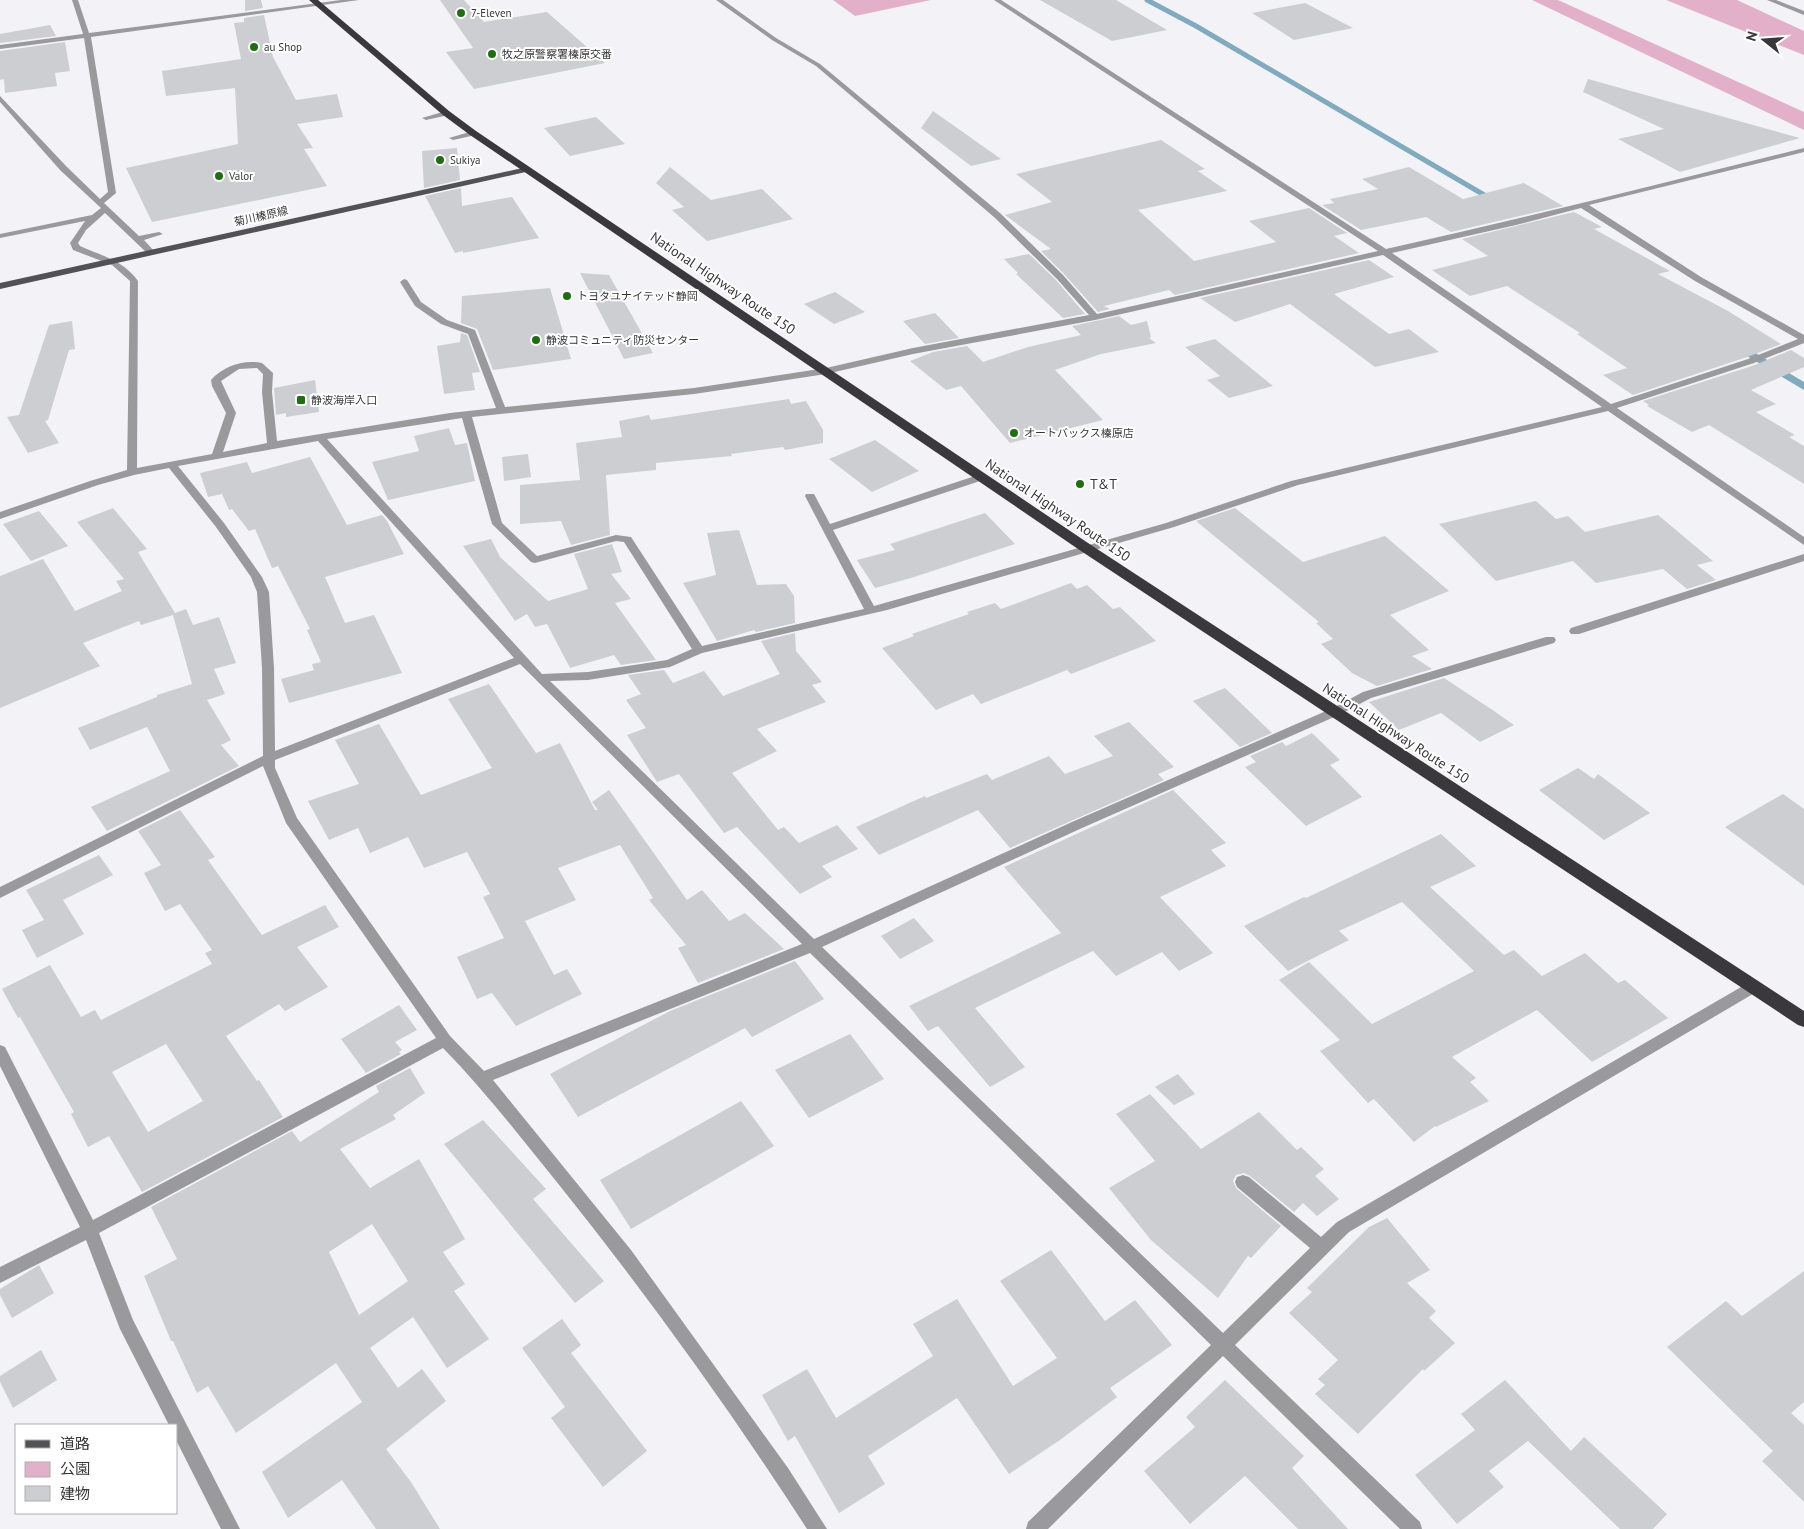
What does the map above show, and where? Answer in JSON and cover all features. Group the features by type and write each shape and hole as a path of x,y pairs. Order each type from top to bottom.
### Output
{"highway":[{"name":"National Highway Route 150","path":"316,3 446,113 473,133 1086,548 1337,711 1804,1020"}],"main road":[{"name":"菊川榛原線","path":"0,286 527,169"}],"street":[{"path":"75,0 87,36 112,193 78,234 74,243 76,248 112,261 128,272 134,281 132,472"},
{"path":"0,47 316,3 356,0"},
{"path":"719,0 774,39 818,65 997,215 1060,277 1095,316"},
{"path":"997,0 1386,253 1804,542"},
{"path":"1770,0 1804,13"},
{"path":"0,98 63,168 151,252"},
{"path":"426,118 446,113"},
{"path":"453,138 473,133"},
{"path":"0,516 94,483 132,472 272,445 466,414 694,391 826,371 913,351 1095,316 1386,253 1516,223 1607,198 1804,150"},
{"path":"1583,205 1698,279 1804,340"},
{"path":"0,236 93,217"},
{"path":"139,239 159,234"},
{"path":"404,282 418,304 444,322 472,332 501,410"},
{"path":"539,678 588,676 670,663 699,650 871,611 1086,548 1170,526 1295,483 1608,408 1751,362 1804,340"},
{"path":"216,456 231,413 217,386 216,380 229,369 240,366 259,366 268,373 267,402 272,445"},
{"path":"466,414 497,524 535,560 616,538 627,539 699,650"},
{"path":"320,437 539,678 1222,1345 1414,1529"},
{"path":"171,464 220,525 256,577 263,592 268,668 270,768 291,820 445,1040 482,1078 625,1254 782,1474 818,1529"},
{"path":"828,528 982,477"},
{"path":"810,496 871,611"},
{"path":"1575,631 1804,557"},
{"path":"482,1078 812,946 1077,825 1337,711 1367,695 1550,640"},
{"path":"0,893 269,758 521,659"},
{"path":"1035,1529 1344,1227 1753,987"},
{"path":"0,1274 90,1230 445,1040"},
{"path":"0,1051 90,1230 126,1323 177,1424"},
{"path":"1243,1182 1322,1248"},
{"path":"178,1425 231,1529"}],"green space":[{"path":"833,0 931,0 855,16"},
{"path":"1532,0 1558,0 1804,112 1804,130"},
{"path":"1666,0 1737,0 1804,31 1804,55"}],"building":[{"path":"245,0 261,0 263,8 245,11"},
{"path":"440,0 464,0 484,22 547,12 605,63 474,89 446,52 473,48"},
{"path":"1040,0 1116,0 1167,30 1112,41"},
{"path":"1305,3 1353,28 1294,40 1252,13"},
{"path":"264,15 273,57 296,100 337,94 343,117 297,124 313,148 304,149 327,186 152,222 126,168 238,144 235,88 166,96 162,71 241,59 234,23 244,22 244,18"},
{"path":"50,25 56,36 0,43 0,34"},
{"path":"65,42 70,71 55,73 57,86 5,93 4,79 0,80 0,51"},
{"path":"1588,79 1800,138 1680,172 1618,139 1664,129 1583,92"},
{"path":"933,111 1001,159 971,166 921,128"},
{"path":"596,117 625,144 570,156 544,128"},
{"path":"1161,140 1205,169 1198,171 1227,191 1138,210 1194,261 1276,242 1249,221 1309,208 1347,233 1334,236 1359,253 1175,295 1169,290 1104,306 1110,309 1098,312 1041,251 1051,249 1005,215 1052,202 1016,174"},
{"path":"457,148 460,180 424,188 422,151"},
{"path":"670,167 711,200 762,189 793,219 707,241 672,210 684,207 656,183"},
{"path":"1409,167 1463,199 1524,183 1563,206 1451,232 1426,217 1361,230 1322,205 1334,203 1330,199 1378,189 1362,179"},
{"path":"461,188 462,206 512,197 539,238 455,253 425,196"},
{"path":"1574,212 1602,227 1594,229 1670,271 1658,274 1728,311 1781,344 1633,395 1603,375 1627,368 1577,334 1580,333 1507,286 1470,296 1432,270 1488,256 1462,239"},
{"path":"1029,254 1056,280 1085,314 1063,318 1016,274 1018,273 1004,259"},
{"path":"1369,260 1394,277 1334,294 1389,334 1409,329 1439,352 1375,367 1290,304 1235,322 1200,298"},
{"path":"580,273 609,275 653,353 624,359"},
{"path":"550,288 571,359 493,370 477,329 461,323 462,296"},
{"path":"835,292 865,312 834,324 804,304"},
{"path":"935,313 959,338 925,344 903,321"},
{"path":"1119,316 1131,325 1147,321 1151,337 1149,338 1156,343 1101,354 1055,370 1103,420 1010,443 961,386 946,390 910,361 933,352 967,346 983,362 1028,347 1081,335 1072,326"},
{"path":"72,321 75,349 69,350 48,420 45,421 59,443 28,453 7,417 19,415 49,325"},
{"path":"461,333 467,335 480,372 472,373 475,390 444,394 437,346 460,342"},
{"path":"1215,339 1273,386 1229,398 1207,380 1220,376 1185,347"},
{"path":"1791,350 1804,358 1804,367 1751,390 1776,404 1756,412 1795,435 1789,437 1804,446 1804,484 1709,425 1692,432 1647,406 1649,405 1643,401 1755,365"},
{"name":"静波海岸入口","path":"315,380 319,412 286,417 286,413 276,415 274,388"},
{"path":"789,399 791,404 806,401 823,430 823,443 785,450 783,447 731,454 732,456 656,463 656,470 606,475 610,535 571,545 561,521 520,524 520,485 580,480 576,443 622,437 619,421 649,415 651,420"},
{"path":"449,428 455,445 467,443 475,481 388,500 372,462 419,451 414,436"},
{"path":"875,440 919,471 872,492 829,459"},
{"path":"528,454 531,477 504,481 502,457"},
{"path":"310,457 347,525 382,515 404,554 325,577 345,623 374,615 402,673 289,703 281,679 314,670 312,664 321,662 307,630 310,629 278,566 272,568 255,529 249,531 232,509 229,510 222,494 208,497 200,473 247,462 252,473"},
{"path":"1536,501 1556,519 1568,516 1585,532 1658,515 1713,561 1697,565 1716,580 1687,589 1663,569 1596,583 1573,561 1496,581 1439,524"},
{"path":"113,508 147,549 138,552 175,613 186,609 193,625 219,617 236,663 214,669 225,694 207,700 231,740 221,745 239,766 107,831 91,807 170,771 147,727 90,750 78,728 157,697 157,695 192,684 173,615 141,625 139,621 83,643 100,666 0,708 0,576 43,559 75,611 122,591 116,581 124,579 77,522"},
{"path":"1235,508 1303,562 1385,536 1449,591 1390,615 1429,650 1412,656 1432,669 1377,686 1352,673 1321,644 1333,639 1316,623 1319,622 1196,521"},
{"path":"39,511 68,546 31,561 3,524"},
{"path":"985,513 1015,544 875,588 857,560 895,550 890,544"},
{"path":"739,530 757,585 786,584 794,596 795,623 756,632 754,630 717,641 683,583 716,575 707,533"},
{"path":"491,539 500,557 548,601 588,589 574,554 612,544 622,572 611,574 631,599 615,603 656,660 621,665 614,655 570,668 547,624 535,627 527,614 515,621 463,546"},
{"path":"1071,583 1077,589 1087,585 1113,609 1120,607 1156,641 1071,674 1067,670 981,704 973,694 936,710 882,648 914,636 912,634 969,614 967,612 995,603 1001,609"},
{"path":"795,633 796,651 822,682 812,685 826,702 757,729 777,751 732,773 778,830 784,827 799,843 837,825 858,849 822,866 832,877 800,894 737,827 724,833 679,774 657,782 627,735 646,728 626,700 641,694 628,675 664,670 673,683 704,671 723,696 780,674 761,641"},
{"path":"1444,678 1514,725 1480,742 1441,713 1399,730 1369,702"},
{"path":"489,684 536,753 560,743 595,810 598,810 592,802 609,790 687,900 702,890 729,921 745,913 784,949 698,983 678,948 686,945 649,900 653,898 620,845 558,868 576,900 525,921 554,975 567,969 582,994 516,1026 492,993 477,999 457,957 504,938 483,897 490,894 467,852 424,868 408,837 370,853 358,828 329,840 308,801 359,784 335,740 379,724 421,795 492,768 448,699"},
{"path":"1225,688 1272,733 1240,747 1193,701"},
{"path":"1129,722 1174,767 1158,774 1164,780 1010,848 978,810 879,855 856,827 925,796 926,798 987,774 992,780 1049,756 1065,774 1113,756 1094,736"},
{"path":"1312,733 1340,760 1330,765 1362,797 1306,826 1245,767 1256,762 1250,756 1282,742 1286,746"},
{"path":"1578,768 1594,779 1598,774 1650,813 1604,840 1539,790"},
{"path":"1173,790 1226,843 1211,850 1226,866 1160,897 1213,953 1179,971 1162,952 1116,976 1093,951 975,1008 1025,1067 990,1087 938,1026 928,1031 909,1006 1061,933 1004,867"},
{"path":"1783,794 1804,809 1804,886 1725,827"},
{"path":"180,810 215,857 208,860 262,935 325,905 339,927 297,947 328,987 285,1011 279,1004 226,1036 257,1081 259,1080 283,1117 142,1192 109,1136 88,1147 71,1114 74,1112 2,989 50,965 81,1017 95,1010 101,1020 212,964 205,953 212,950 180,904 165,911 144,873 161,865 138,831","holes":["166,1044 203,1101 148,1132 112,1072"]},
{"path":"1441,834 1476,866 1430,887 1504,955 1514,950 1542,976 1585,953 1618,983 1625,980 1668,1018 1592,1062 1537,1010 1452,1057 1476,1078 1470,1082 1489,1101 1435,1126 1414,1142 1374,1099 1368,1103 1320,1051 1340,1040 1279,980 1309,962 1372,1024 1474,971 1402,902 1339,931 1349,940 1288,971 1244,926"},
{"path":"99,855 113,875 63,900 84,934 37,958 22,930 44,920 26,890"},
{"path":"914,918 934,941 900,959 881,936"},
{"path":"795,961 824,999 752,1037 745,1028 578,1117 550,1074 670,1011"},
{"path":"399,1005 417,1030 395,1042 402,1050 399,1052 401,1054 366,1073 341,1039"},
{"path":"850,1034 884,1079 809,1118 775,1070"},
{"path":"410,1068 425,1093 393,1115 396,1119 340,1149 370,1188 419,1159 465,1239 443,1252 465,1284 454,1291 489,1339 447,1368 413,1317 370,1348 398,1388 422,1369 446,1401 386,1449 411,1482 440,1529 376,1529 342,1480 288,1518 262,1472 362,1402 336,1363 236,1433 208,1386 197,1393 173,1341 171,1341 144,1276 177,1259 151,1207 292,1131 300,1142 379,1092 376,1086","holes":["372,1224 408,1281 359,1315 329,1252"]},
{"path":"1178,1074 1195,1094 1174,1105 1155,1087"},
{"path":"1150,1094 1201,1149 1259,1112 1297,1150 1301,1147 1324,1169 1315,1176 1339,1199 1317,1216 1303,1203 1294,1212 1250,1176 1244,1173 1236,1175 1233,1181 1236,1188 1281,1226 1251,1258 1248,1256 1218,1298 1151,1240 1109,1188 1155,1161 1116,1114"},
{"path":"741,1101 774,1146 631,1229 600,1180"},
{"path":"483,1120 546,1189 533,1199 604,1281 575,1303 444,1144"},
{"path":"1387,1218 1430,1270 1407,1283 1436,1311 1429,1318 1455,1343 1424,1371 1423,1369 1358,1434 1315,1394 1325,1385 1318,1379 1338,1360 1289,1313 1312,1292 1307,1288 1369,1227"},
{"path":"1051,1250 1105,1321 1135,1300 1172,1345 1110,1388 1117,1397 1060,1440 1009,1474 957,1398 868,1456 885,1484 839,1513 795,1436 788,1441 762,1395 807,1369 836,1418 933,1356 913,1324 957,1299 1013,1386 1057,1358 1000,1281"},
{"path":"39,1265 54,1293 12,1318 0,1295 0,1289"},
{"path":"1804,1271 1804,1402 1791,1413 1804,1425 1804,1502 1762,1461 1773,1451 1667,1347 1726,1301 1742,1316"},
{"path":"562,1319 581,1345 571,1353 647,1451 603,1487 551,1418 565,1407 522,1348"},
{"path":"41,1350 57,1380 13,1408 0,1382 0,1376"},
{"path":"1225,1380 1304,1456 1292,1468 1348,1529 1298,1529 1245,1476 1190,1524 1144,1471 1195,1427 1186,1417"},
{"path":"1505,1380 1571,1451 1584,1437 1667,1514 1653,1529 1620,1529 1528,1441 1489,1471 1504,1487 1457,1524 1415,1475 1475,1430 1461,1414"}],"waterway":[{"path":"1147,0 1196,26 1491,199"},
{"path":"1742,349 1804,386"}],"place":[{"name":"7-Eleven","path":"461,13"},
{"name":"au Shop","path":"254,47"},
{"name":"牧之原警察署榛原交番","path":"492,54"},
{"name":"Sukiya","path":"440,160"},
{"name":"Valor","path":"219,176"},
{"name":"トヨタユナイテッド静岡","path":"567,296"},
{"name":"静波コミュニティ防災センター","path":"536,340"},
{"name":"静波海岸入口","path":"301,400"},
{"name":"オートバックス榛原店","path":"1014,433"},
{"name":"T&T","path":"1080,484"}]}
